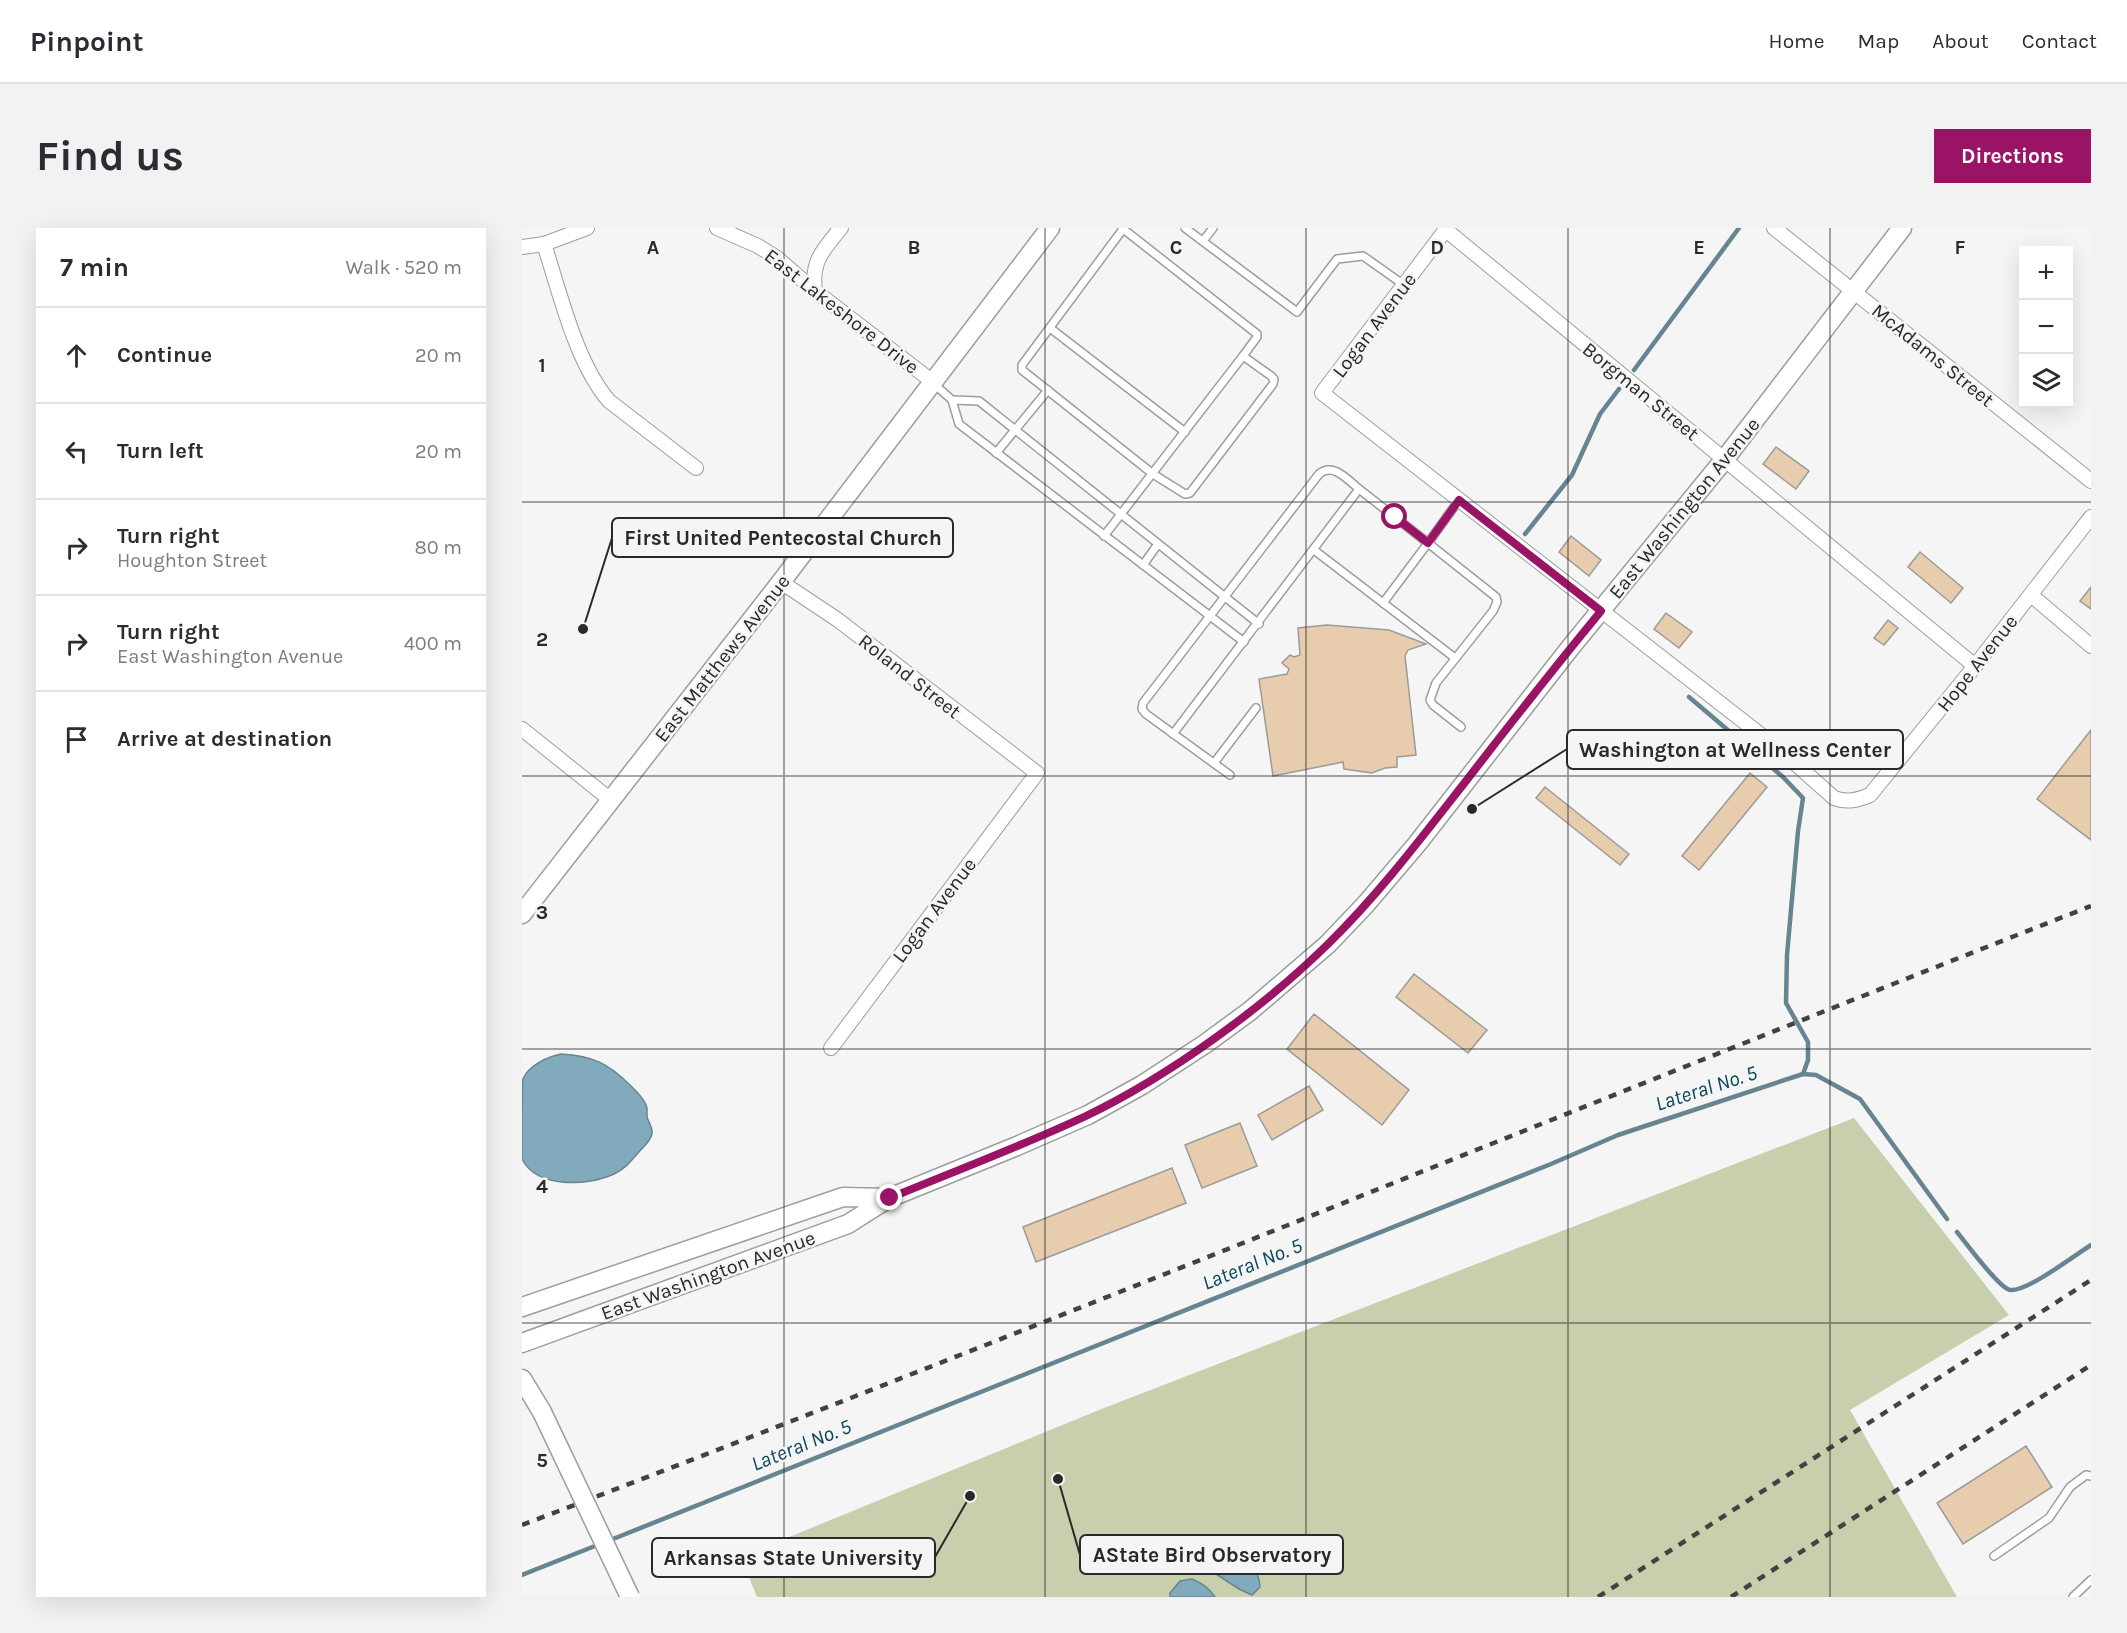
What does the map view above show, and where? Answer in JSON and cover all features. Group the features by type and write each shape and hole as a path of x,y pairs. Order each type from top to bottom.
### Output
{"street":[{"path":"522,247 544,244 587,228"},
{"name":"East Lakeshore Drive","path":"717,228 758,246 777,258 815,291 933,382"},
{"path":"815,291 817,259 841,228"},
{"name":"East Matthews Avenue","path":"522,914 781,582 1050,228"},
{"name":"McAdams Street","path":"1774,228 2091,481"},
{"name":"East Washington Avenue","path":"522,1343 848,1224 890,1198 1088,1115 1142,1085 1205,1044 1277,989 1328,944 1417,844 1724,460 1902,228"},
{"name":"Logan Avenue","path":"1446,229 1322,393 1459,500"},
{"name":"Borgman Street","path":"1446,229 1976,666"},
{"path":"544,244 584,361 599,389 609,401 696,468"},
{"path":"1459,500 1601,611"},
{"name":"Hope Avenue","path":"1601,611 1779,749 1834,798 1855,801 1870,795 1976,666 2091,517"},
{"name":"Roland Street","path":"781,582 838,620 1037,773"},
{"path":"2031,595 2091,646"},
{"path":"522,729 612,801"},
{"name":"Logan Avenue","path":"831,1048 1037,773"},
{"name":"East Washington Avenue","path":"522,1307 843,1197 890,1198"},
{"path":"522,1379 542,1412 630,1597"}],"lane":[{"path":"1185,228 1297,312 1337,259 1363,255 1404,285"},
{"path":"1203,241 1213,228"},
{"path":"1104,536 1153,474 1257,337 1255,331 1123,229 1022,365 1023,370 1153,474 1185,494 1190,493 1273,384 1274,379 1243,356"},
{"path":"1050,328 1185,432"},
{"path":"933,382 952,400 959,424 1244,642"},
{"path":"996,453 1048,390"},
{"path":"952,400 979,401 1259,624"},
{"path":"1230,775 1146,714 1142,709 1143,703 1325,469 1336,471 1496,597 1497,602 1493,610 1436,682 1430,700 1433,705 1461,727"},
{"path":"1173,734 1259,624 1359,489"},
{"path":"1383,603 1459,500"},
{"path":"1143,565 1158,544"},
{"path":"1314,550 1455,658"},
{"path":"1214,763 1256,708"},
{"path":"1994,1556 2049,1518 2070,1487 2086,1475 2091,1476"},
{"path":"2073,1597 2091,1580"}],"green space":[{"path":"1854,1118 2009,1315 1850,1410 1957,1597 757,1597 747,1567 755,1551 1099,1410"}],"water":[{"path":"561,1054 591,1059 607,1066 641,1096 646,1105 647,1117 652,1129 651,1137 628,1165 614,1174 591,1181 551,1180 529,1169 522,1159 523,1079 539,1062"},
{"path":"1232,1547 1248,1558 1255,1569 1260,1587 1252,1595 1216,1574 1216,1560 1223,1551"},
{"path":"1192,1579 1205,1586 1215,1597 1170,1597 1170,1593 1180,1581"}],"building":[{"path":"1776,447 1809,471 1796,489 1763,464"},
{"path":"1571,536 1601,560 1589,576 1559,552"},
{"path":"1920,552 1963,588 1951,603 1908,567"},
{"path":"2091,587 2091,609 2080,601"},
{"path":"1666,613 1692,632 1679,648 1654,629"},
{"path":"1888,620 1898,628 1884,645 1874,638"},
{"path":"1327,625 1389,630 1426,644 1408,650 1405,656 1416,755 1397,757 1397,767 1385,768 1372,773 1344,769 1343,762 1273,776 1259,679 1287,674 1289,669 1282,663 1290,655 1294,657 1300,655 1298,628"},
{"path":"2091,730 2091,840 2037,799"},
{"path":"1750,773 1767,787 1699,870 1682,856"},
{"path":"1545,787 1629,854 1620,865 1536,798"},
{"path":"1414,974 1487,1030 1468,1053 1396,997"},
{"path":"1314,1014 1409,1090 1382,1125 1287,1049"},
{"path":"1309,1086 1323,1110 1272,1140 1258,1115"},
{"path":"1240,1123 1257,1166 1202,1188 1185,1145"},
{"path":"1172,1168 1186,1203 1036,1262 1023,1227"},
{"path":"2026,1446 2052,1487 1963,1544 1937,1503"}],"waterway":[{"path":"1634,370 1739,228"},
{"path":"1525,534 1572,475 1600,414 1619,389"},
{"path":"1689,697 1783,777 1803,798 1787,955 1786,1003 1808,1042 1808,1060 1803,1074"},
{"name":"Lateral No. 5","path":"608,1541 1551,1164 1618,1135 1803,1074 1816,1075 1860,1099 1947,1219"},
{"name":"Lateral No. 5","path":"1957,1232 1998,1282 2010,1290 2018,1289 2039,1279 2091,1245"},
{"name":"Lateral No. 5","path":"522,1575 600,1544"}],"railway":[{"path":"522,1525 915,1373 2091,906"},
{"path":"1598,1597 2091,1280"},
{"path":"1731,1597 2091,1365"}],"place":[{"name":"First United Pentecostal Church","path":"583,629"},
{"name":"Washington at Wellness Center","path":"1472,809"},
{"name":"AState Bird Observatory","path":"1058,1479"},
{"name":"Arkansas State University","path":"970,1496"}],"route":[{"path":"890,1198 1088,1115 1142,1085 1205,1044 1286,982 1328,944 1366,904 1417,844 1601,611 1459,500 1428,543 1395,517"}]}
